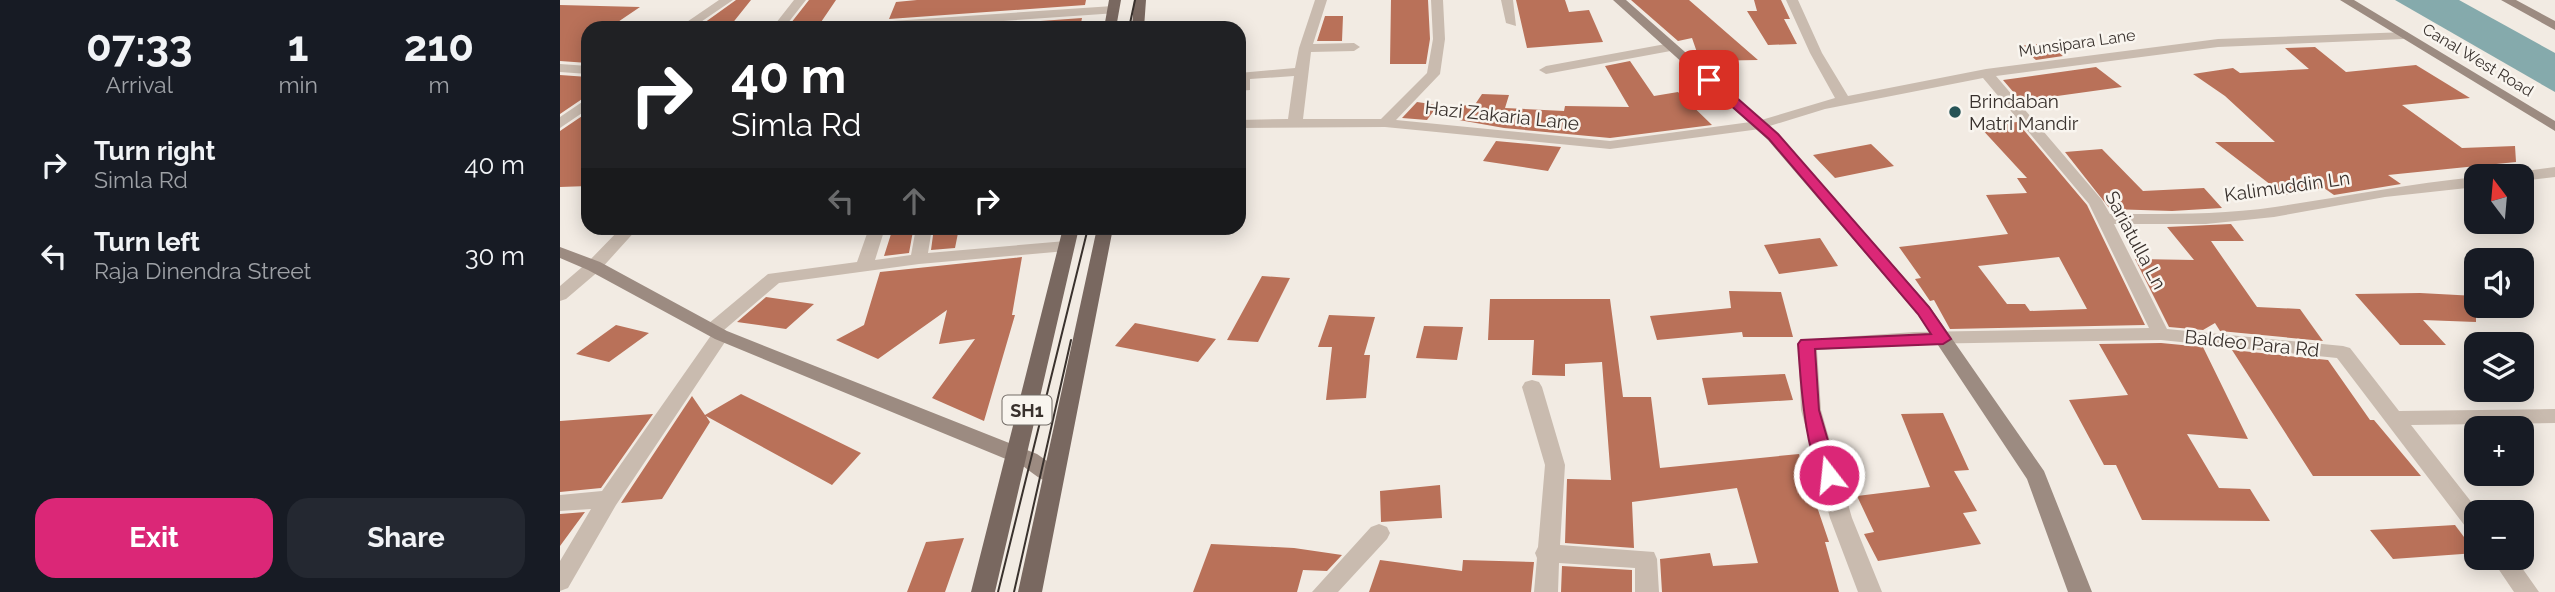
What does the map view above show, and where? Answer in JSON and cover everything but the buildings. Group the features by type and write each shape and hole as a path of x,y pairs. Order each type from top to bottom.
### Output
{"main road":[{"path":"1138,21 1140,0"},
{"path":"1619,0 1760,125 1924,311 2037,477 2080,592"},
{"name":"Canal West Road","path":"2346,0 2555,127"},
{"path":"2507,0 2555,26"},
{"name":"SH1","path":"1030,592 1104,235"},
{"name":"SH1","path":"983,592 1068,237"},
{"path":"560,251 718,331 1030,460 1053,476"}],"street":[{"path":"695,21 727,0"},
{"path":"784,21 800,0"},
{"path":"1295,124 1305,48 1321,0"},
{"path":"1385,123 1433,74 1439,39 1437,0"},
{"path":"1507,0 1513,23"},
{"path":"1792,0 1816,52 1844,101"},
{"path":"929,21 1114,5"},
{"name":"Munsipara Lane","path":"1760,125 1844,101 1986,73 2218,43 2403,34"},
{"path":"1305,48 1354,47"},
{"path":"1546,70 1671,47"},
{"path":"560,68 581,70"},
{"path":"1246,76 1301,72"},
{"name":"Sariatulla Ln","path":"1986,73 2088,193 2161,334"},
{"path":"560,124 581,108"},
{"name":"Hazi Zakaria Lane","path":"1246,124 1385,123 1610,145 1760,125"},
{"path":"2534,175 2555,172"},
{"name":"Kalimuddin Ln","path":"2103,219 2206,219 2274,212 2385,192 2464,183"},
{"path":"560,295 594,266 623,235"},
{"path":"864,266 875,235"},
{"path":"919,259 923,235"},
{"path":"560,581 608,499 718,331 774,278 1068,237"},
{"name":"Baldeo Para Rd","path":"1870,592 1841,518 1811,410 1807,344 2161,334 2343,352 2464,508"},
{"path":"1532,387 1555,465 1546,553 1546,592"},
{"path":"2396,418 2555,416"},
{"path":"560,503 608,499"},
{"path":"1324,592 1379,533"},
{"path":"1546,553 1646,559 1647,592"},
{"path":"2511,570 2527,592"}],"water":[{"path":"2395,0 2459,0 2555,53 2555,92"}],"tram line":[{"path":"1130,21 1135,0"},
{"path":"998,592 1086,235"},
{"path":"1014,592 1071,340"}],"place":[{"name":"Brindaban Matri Mandir","path":"1955,112"}],"route":[{"path":"1709,80 1773,137 1924,311 1943,339 1807,344 1811,410 1829,475"}]}
